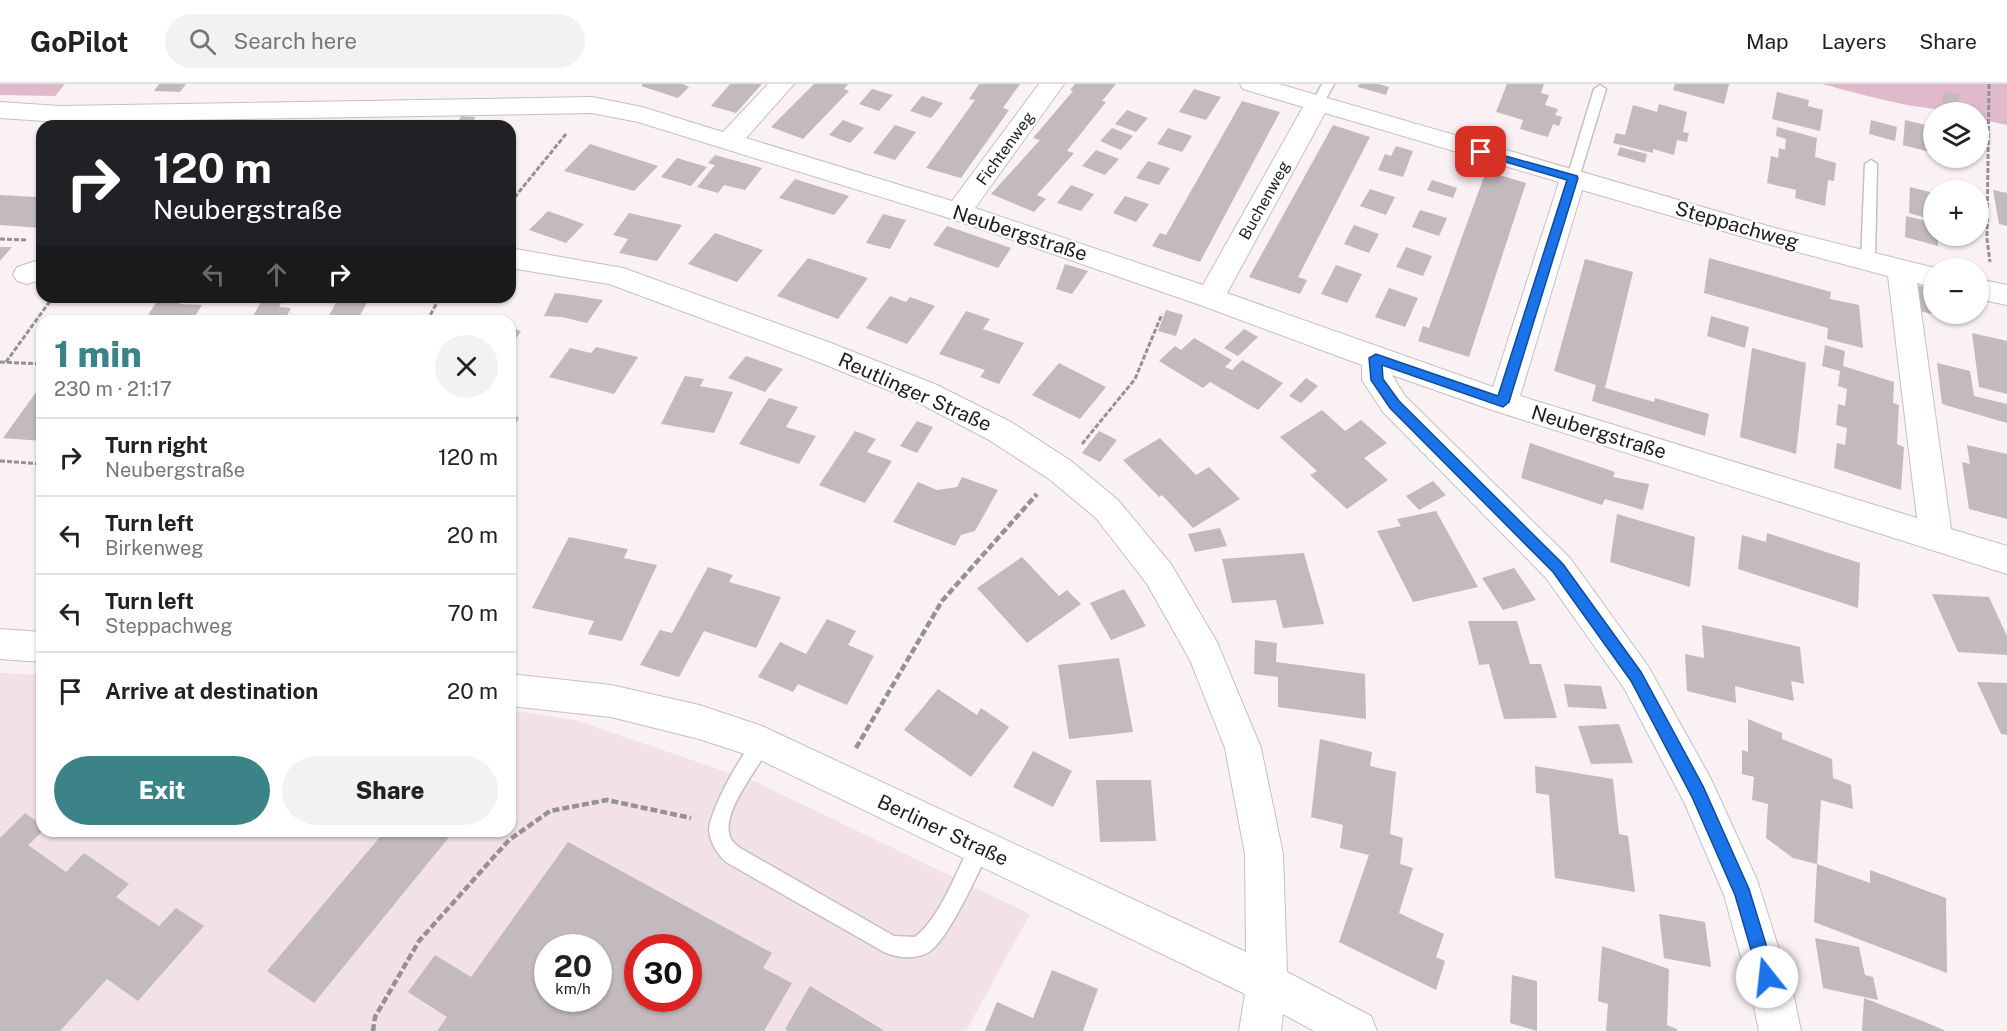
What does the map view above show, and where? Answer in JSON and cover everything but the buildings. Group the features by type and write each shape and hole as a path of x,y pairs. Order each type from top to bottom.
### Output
{"street":[{"path":"728,142 782,84"},
{"name":"Fichtenweg","path":"958,212 1052,84"},
{"name":"Steppachweg","path":"1252,84 1323,94 1573,178 1923,276"},
{"name":"Buchenweg","path":"1209,298 1323,94"},
{"name":"Neubergstraße","path":"0,110 60,114 597,98 642,115 958,212 1174,285 1503,402 2007,560"},
{"path":"1503,402 1573,178"},
{"name":"Reutlinger Straße","path":"516,259 613,275 821,351 926,393 999,430 1060,470 1107,509 1159,574 1206,653 1243,748 1264,854 1267,983 1260,1031"},
{"path":"1901,271 1936,537"},
{"path":"1376,358 1377,380 1394,404 1558,568 1636,677 1698,792 1743,894 1773,997 1780,1031"},
{"path":"0,644 36,647"},
{"name":"Berliner Straße","path":"516,691 610,701 699,722 762,743 1267,983 1356,1031"}],"lane":[{"path":"1573,178 1600,89"},
{"path":"1868,262 1870,164"},
{"path":"762,743 730,797 718,824 723,846 733,855 891,945 908,948 923,944 936,929 980,847"}],"path":[{"path":"1989,84 1987,239 1993,292"},
{"path":"516,197 597,98"},
{"path":"0,239 33,241"},
{"path":"837,780 942,601 1060,470 1135,379 1174,285"},
{"path":"6,362 36,321"},
{"path":"0,362 36,364"},
{"path":"0,461 36,464"},
{"path":"516,834 550,811 607,800 718,824"},
{"path":"373,1031 375,1017 419,941 512,837"}],"shaded area":[{"path":"0,84 65,84 55,96 0,95"},
{"path":"1822,84 2007,84 2007,125 1989,121 1989,102 1923,102 1923,108"},
{"path":"0,673 36,675 36,837 516,837 516,711 575,720 756,782 1030,914 966,1031 0,1031"}],"route":[{"path":"1481,152 1573,178 1503,402 1376,358 1377,380 1394,404 1558,568 1636,677 1698,792 1743,894 1767,977"}]}
